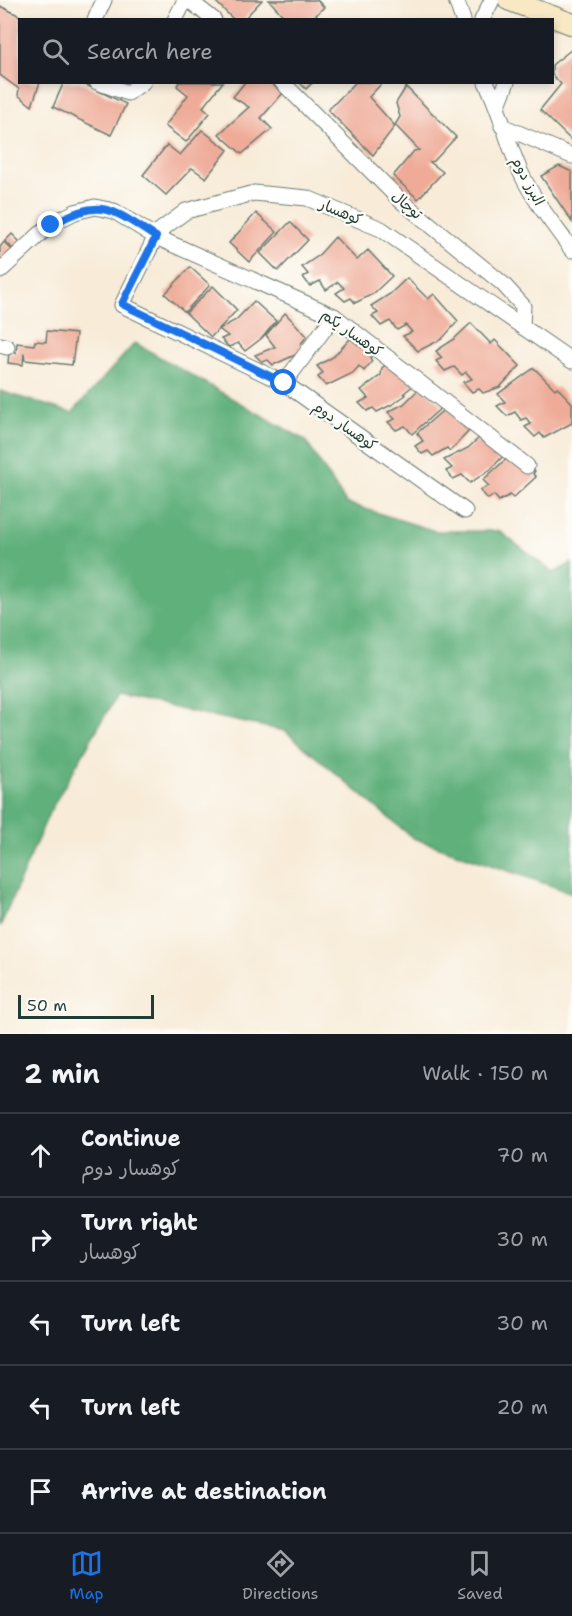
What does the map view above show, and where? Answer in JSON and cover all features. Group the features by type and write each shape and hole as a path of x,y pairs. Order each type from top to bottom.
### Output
{"main road":[{"path":"509,0 548,18"}],"street":[{"path":"96,18 104,0"},
{"path":"176,18 187,0 211,18"},
{"path":"456,0 462,18"},
{"path":"483,18 492,0"},
{"path":"103,84 128,93 140,84"},
{"name":"توچال","path":"284,84 400,200 503,284 523,306 522,327"},
{"name":"البرز دوم","path":"487,84 498,105 502,126 522,175 545,214 572,250"},
{"path":"498,105 506,84"},
{"path":"502,126 572,156"},
{"name":"کوهسار","path":"122,304 158,232 186,211 254,193 307,198 381,229 572,361"},
{"name":"کوهسار یکم","path":"0,271 51,225 75,212 95,207 114,211 156,237 334,316 527,466"},
{"name":"کوهسار دوم","path":"122,304 284,383 465,511"},
{"path":"284,383 334,316"}],"green space":[{"path":"135,343 305,440 346,503 435,531 499,531 554,573 572,563 572,893 413,838 285,731 116,696 49,813 0,927 0,391 72,413"}],"building":[{"path":"214,0 262,0 245,18 232,18"},
{"path":"269,0 317,0 324,7 313,18 285,18"},
{"path":"0,6 24,18 18,18 18,84 39,84 32,106 18,95 19,89 0,75"},
{"path":"572,49 572,141 540,110 561,84 554,77 554,63"},
{"path":"63,84 84,84 126,104 111,135 53,107"},
{"path":"178,84 221,84 203,107 210,113 186,142 165,126 188,95 177,86"},
{"path":"243,84 272,84 283,93 261,118 272,129 242,154 219,134 249,107 233,97"},
{"path":"301,84 311,84 306,89"},
{"path":"354,84 381,84 369,97 395,126 373,155 328,110"},
{"path":"406,87 456,137 434,161 430,162 443,172 418,199 393,176 414,151 419,150 395,125 400,117 396,103"},
{"path":"202,130 228,150 206,178 192,168 166,195 143,175 167,145 180,155"},
{"path":"559,166 572,172 572,222 541,176"},
{"path":"256,213 277,232 249,262 229,243"},
{"path":"290,222 308,240 278,271 260,253"},
{"path":"12,234 22,244 15,251 5,241"},
{"path":"335,237 357,260 368,250 392,276 373,294 355,303 351,298 345,301 336,293 344,288 338,282 326,290 320,281 310,286 303,277 308,274 302,267 318,256"},
{"path":"4,242 14,252 0,267 0,247"},
{"path":"190,267 210,285 185,312 165,294"},
{"path":"407,278 428,299 434,294 458,321 442,339 418,351 403,336 412,332 406,325 397,330 390,321 381,326 372,316 378,313 371,306 390,294"},
{"path":"213,286 237,310 211,337 186,313"},
{"path":"254,301 276,321 262,338 245,351 238,343 229,347 221,339 228,336 219,329 236,320"},
{"path":"285,313 307,336 300,345 303,348 295,355 273,365 268,360 262,362 255,355 275,347 266,335"},
{"path":"471,323 491,344 495,340 520,366 500,387 483,393 479,389 472,392 463,382 472,379 466,372 462,375 454,367 445,371 436,361 442,358 436,351 453,340"},
{"path":"47,331 76,334 72,365 25,360 24,353 23,365 8,363 9,352 16,353 17,343 34,345 35,341 46,342"},
{"path":"351,338 374,354 370,358 372,361 364,371 359,366 353,373 326,386 318,377 323,373 317,366 333,357"},
{"path":"390,361 414,385 404,393 406,395 391,405 377,412 373,408 367,411 359,403 368,398 361,390 381,375 382,368"},
{"path":"534,368 572,403 572,423 544,438 540,433 535,437 525,427 531,424 526,418 521,420 515,412 507,416 497,406 505,402 498,394"},
{"path":"422,386 443,406 412,434 405,426 396,430 388,422 395,419 388,412 404,404"},
{"path":"448,406 467,424 464,427 469,431 450,451 447,448 433,456 428,451 422,454 415,446 423,441 417,433"},
{"path":"482,435 503,456 491,469 470,483 462,475 453,479 446,471 452,468 444,460 468,448"},
{"path":"515,451 535,471 533,474 536,477 513,498 510,495 499,501 494,495 488,499 480,490 489,486 483,480"}],"route":[{"path":"51,225 75,212 95,207 114,211 156,237 122,304 284,383"}]}
